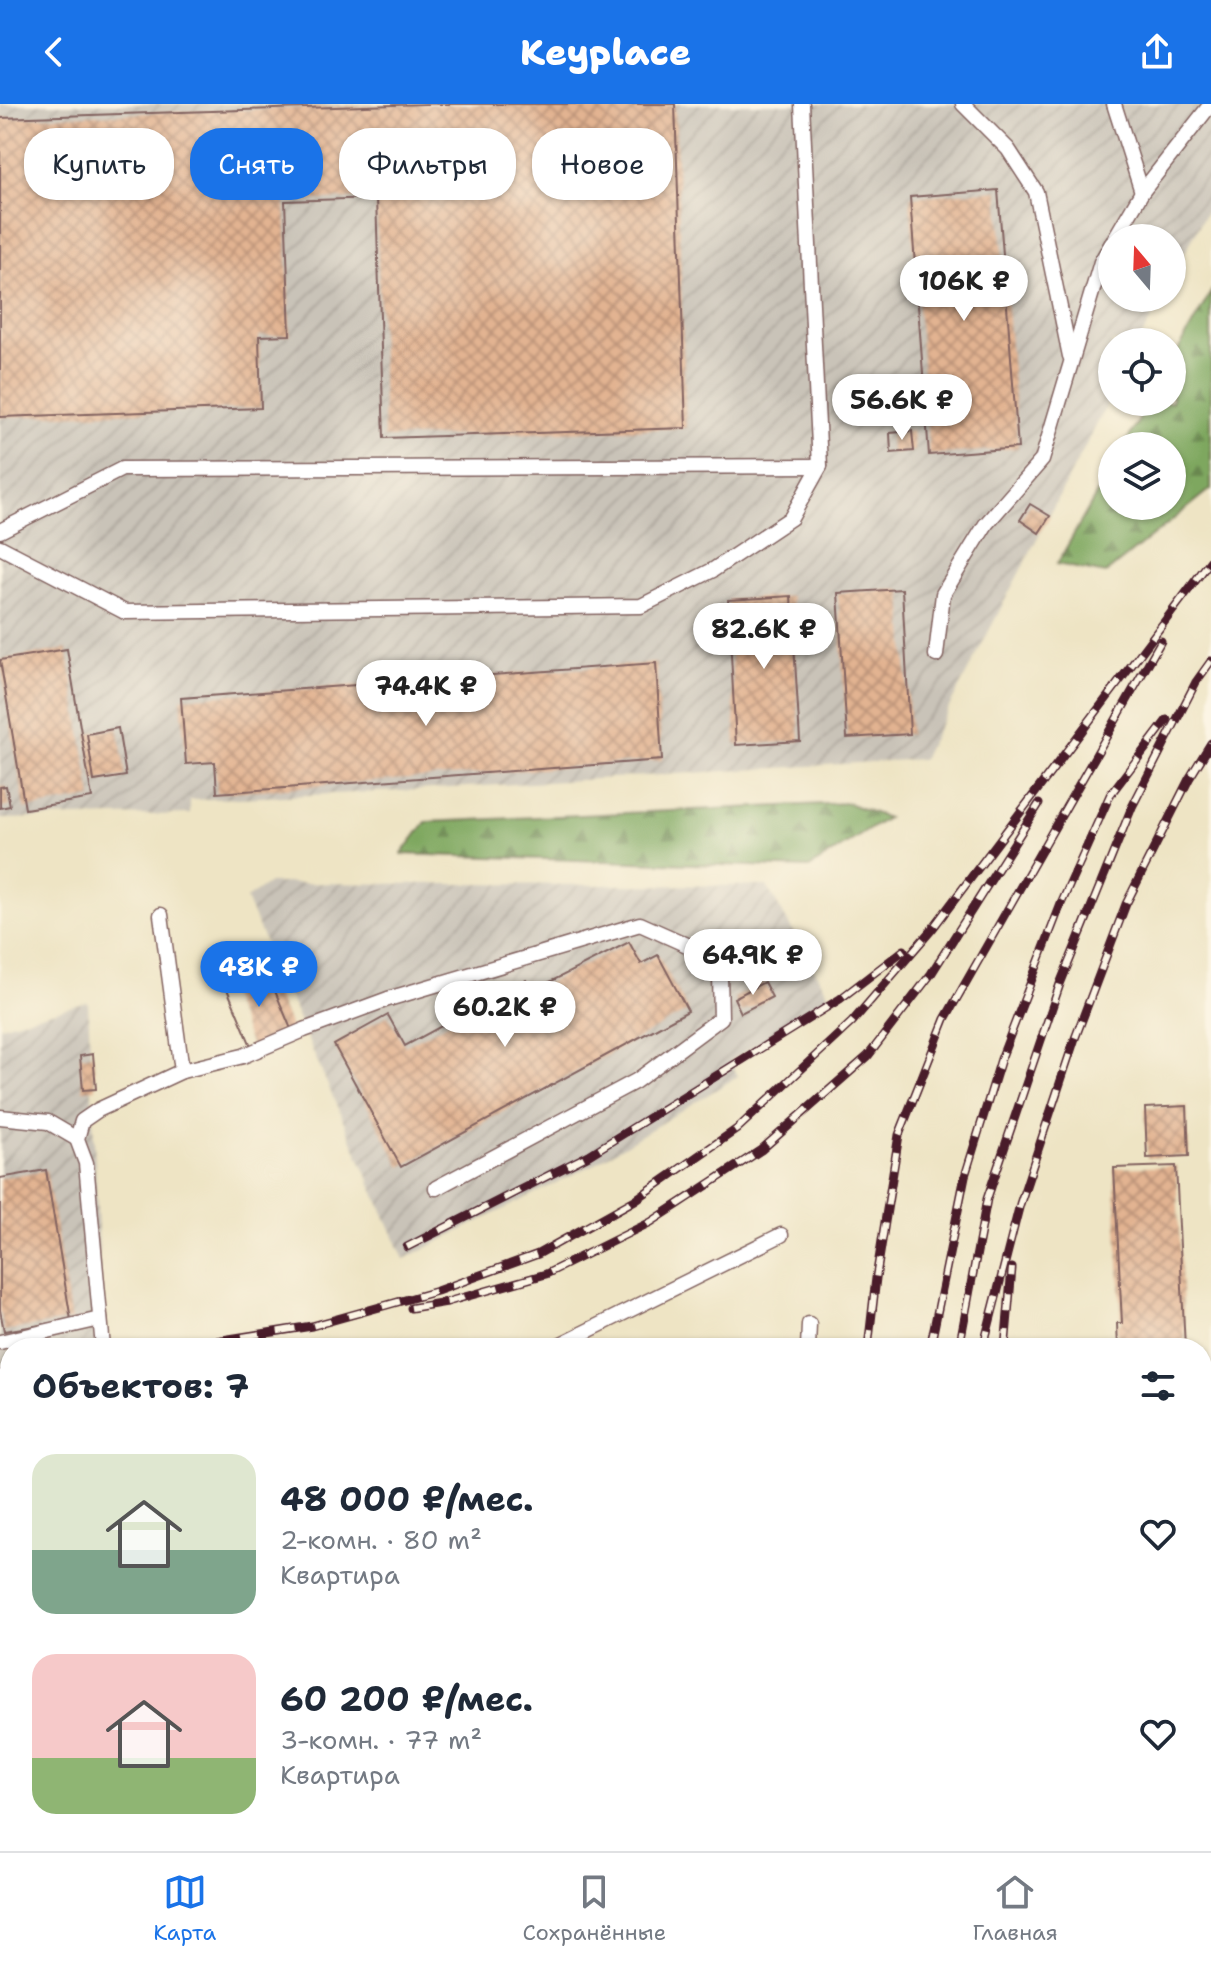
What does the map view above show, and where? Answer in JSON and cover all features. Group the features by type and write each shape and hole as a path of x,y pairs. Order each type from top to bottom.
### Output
{"lane":[{"path":"0,547 125,612 641,606 713,570 791,518 820,466 802,104"},
{"path":"963,104 1008,149 1036,192 1071,360"},
{"path":"1114,104 1142,192"},
{"path":"1123,224 1142,192 1211,104"},
{"path":"936,655 943,594 986,524 1042,460 1098,272"},
{"path":"0,531 122,469 820,466"},
{"path":"161,915 182,1071"},
{"path":"102,1338 86,1163 77,1139 82,1121 98,1110 182,1071 243,1056 388,999 640,924 687,945 720,975 721,1018 636,1081 436,1188"},
{"path":"0,1117 48,1122 77,1139"},
{"path":"573,1338 781,1235"},
{"path":"17,1338 100,1319"},
{"path":"808,1338 809,1324"}],"shaded area":[{"path":"0,104 1211,104 1211,202 1186,251 1186,224 1098,224 1098,312 1155,312 1146,328 1098,328 1098,416 1101,416 922,759 400,791 190,800 190,814 0,819"},
{"path":"269,883 767,886 830,997 730,1061 738,1076 594,1164 404,1259 246,899"},
{"path":"88,1002 103,1338 0,1338 0,1026"}],"green space":[{"path":"1211,292 1211,489 1186,509 1186,432 1132,432 1141,416 1186,416 1186,336"},
{"path":"1098,492 1098,520 1172,520 1105,574 1057,564"},
{"path":"848,803 887,818 809,868 402,854 426,822"}],"building":[{"path":"425,104 675,104 686,428 384,438 376,200 516,200 516,128 339,128 339,199 323,200 323,128 190,128 190,200 315,200 285,201 290,335 259,336 261,408 0,417 0,118"},
{"path":"998,190 1018,448 929,455 910,197"},
{"path":"912,431 914,451 891,453 890,433"},
{"path":"1030,504 1050,516 1039,533 1020,520"},
{"path":"902,589 910,734 847,738 838,593"},
{"path":"791,596 800,741 736,745 728,600"},
{"path":"67,649 92,798 25,809 0,660"},
{"path":"656,663 662,760 217,793 215,762 186,764 181,698"},
{"path":"118,728 126,776 94,781 87,734"},
{"path":"6,786 10,806 0,808 0,787"},
{"path":"629,942 641,964 658,955 688,1011 401,1167 334,1045 388,1015 405,1046 526,980 532,991"},
{"path":"267,972 291,1029 251,1046 227,989"},
{"path":"764,982 772,997 741,1013 734,998"},
{"path":"93,1054 96,1089 83,1090 80,1056"},
{"path":"1187,1106 1189,1156 1147,1158 1145,1108"},
{"path":"1176,1166 1185,1338 1118,1338 1117,1323 1122,1323 1114,1168"},
{"path":"46,1170 71,1320 4,1331 0,1310 0,1178"}],"railway":[{"path":"235,1338 312,1326 437,1291 538,1254 635,1200 737,1129 852,1022 933,928 1211,560"},
{"path":"869,1338 899,1135 945,1019 1161,641"},
{"path":"961,1338 987,1199 1060,984 1132,807 1196,682 1211,661"},
{"path":"932,1338 965,1176 1001,1059 1061,904 1110,795 1167,720"},
{"path":"986,1338 1020,1204 1074,1041 1126,904 1189,779 1211,743"},
{"path":"411,1308 447,1302 546,1274 651,1222 761,1150 868,1056 931,974 1039,804"},
{"path":"407,1247 589,1155 840,999 904,950"},
{"path":"1006,1338 1012,1268"}]}
